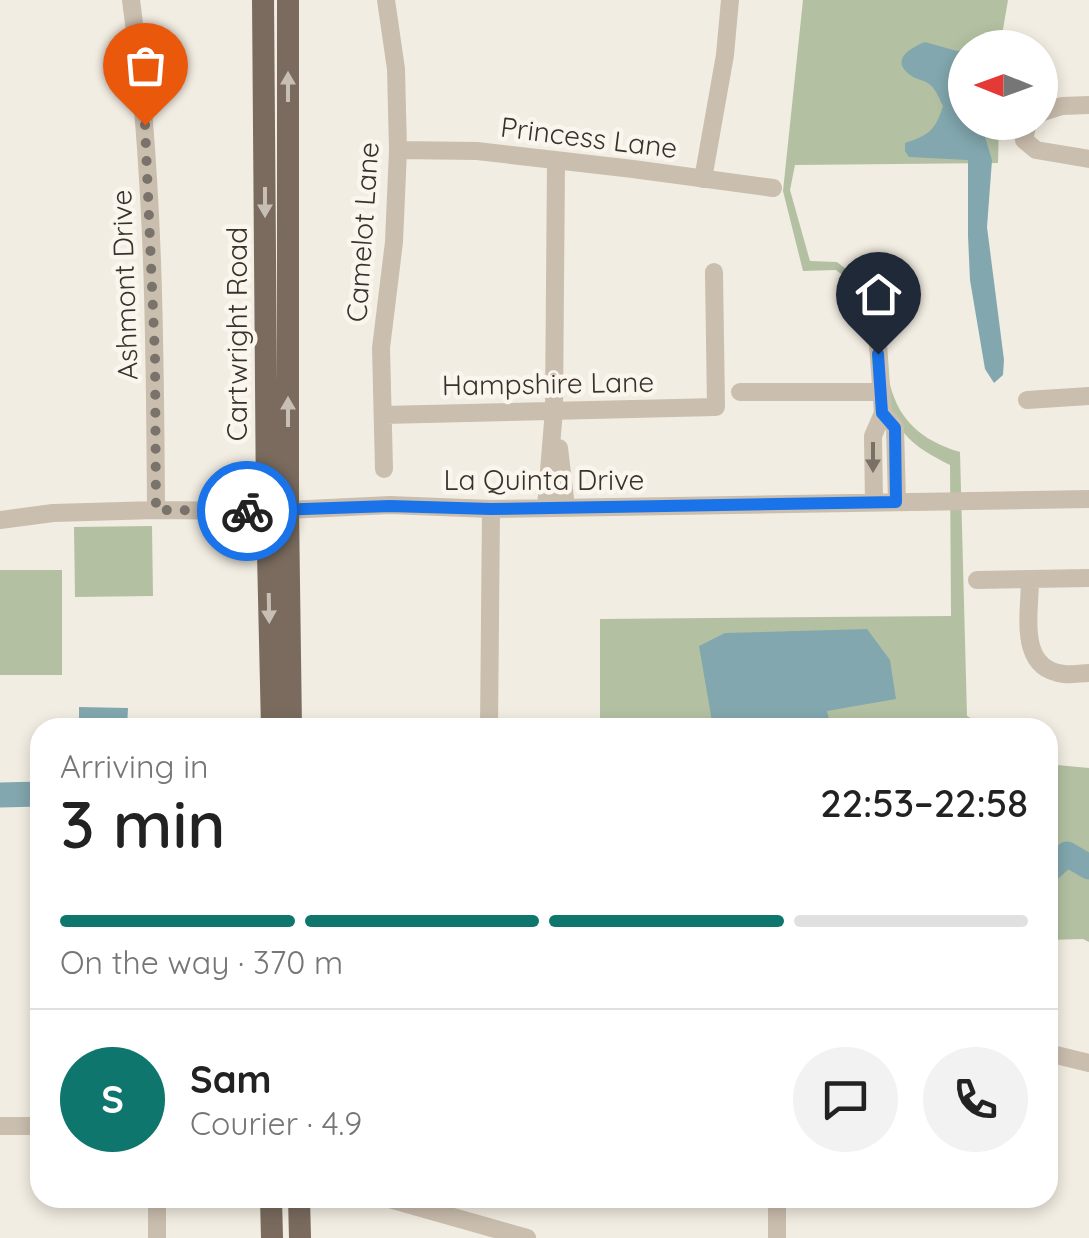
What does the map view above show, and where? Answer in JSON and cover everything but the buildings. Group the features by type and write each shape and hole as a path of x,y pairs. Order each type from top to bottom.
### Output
{"main road":[{"name":"Cartwright Road","path":"264,0 278,510 290,718"},
{"name":"Cartwright Road","path":"272,718 288,0"},
{"path":"271,1208 272,1238"},
{"path":"299,1208 300,1238"}],"street":[{"name":"Ashmont Drive","path":"131,0 145,125 155,356 156,510"},
{"name":"Camelot Lane","path":"384,469 381,348 394,242 398,150 396,70 386,0"},
{"path":"703,178 725,55 730,0"},
{"path":"1058,107 1089,105"},
{"path":"1024,140 1036,150 1089,159"},
{"name":"Princess Lane","path":"398,150 477,151 773,188"},
{"path":"546,507 554,410 556,160"},
{"name":"Hampshire Lane","path":"383,415 716,407 714,272"},
{"path":"862,276 876,316 881,392 882,413 873,436 874,502"},
{"path":"740,392 881,392"},
{"path":"1028,400 1089,396"},
{"path":"554,410 566,506"},
{"path":"882,413 895,428 896,502"},
{"name":"La Quinta Drive","path":"0,520 52,513 156,510 1089,499"},
{"path":"488,718 491,509"},
{"path":"977,580 1089,578"},
{"path":"1030,579 1030,640 1036,661 1062,674 1089,673"},
{"path":"1058,1055 1089,1063"},
{"path":"0,1126 30,1126"},
{"path":"157,1208 157,1238"},
{"path":"421,1208 527,1238"},
{"path":"777,1208 777,1238"}],"green space":[{"path":"803,0 1008,0 1003,30 948,30 948,140 999,140 998,163 795,165 790,190 810,261 837,262 883,298 887,371 901,411 914,428 960,452 967,716 971,718 600,718 600,619 951,616 950,465 914,443 896,420 882,370 875,301 836,270 803,271 783,191"},
{"path":"152,526 153,596 75,597 74,527"},
{"path":"0,570 62,570 62,675 0,675"},
{"path":"1058,765 1089,768 1089,942 1058,940"}],"water":[{"path":"925,42 948,48 948,140 986,140 992,160 987,227 1004,360 1003,375 994,383 985,369 970,280 968,160 909,157 905,151 905,143 934,127 943,106 931,86 902,66 903,56"},
{"path":"867,629 890,660 896,699 827,711 829,718 711,718 699,646 725,633"},
{"path":"79,707 128,708 127,718 79,718"}],"waterway":[{"path":"0,795 30,794"},
{"path":"1058,862 1067,854 1089,867"}],"way so far":[{"path":"145,125 155,356 156,510 247,511"}],"route":[{"path":"247,511 390,506 491,509 896,502 895,428 882,413 878,354"}]}
